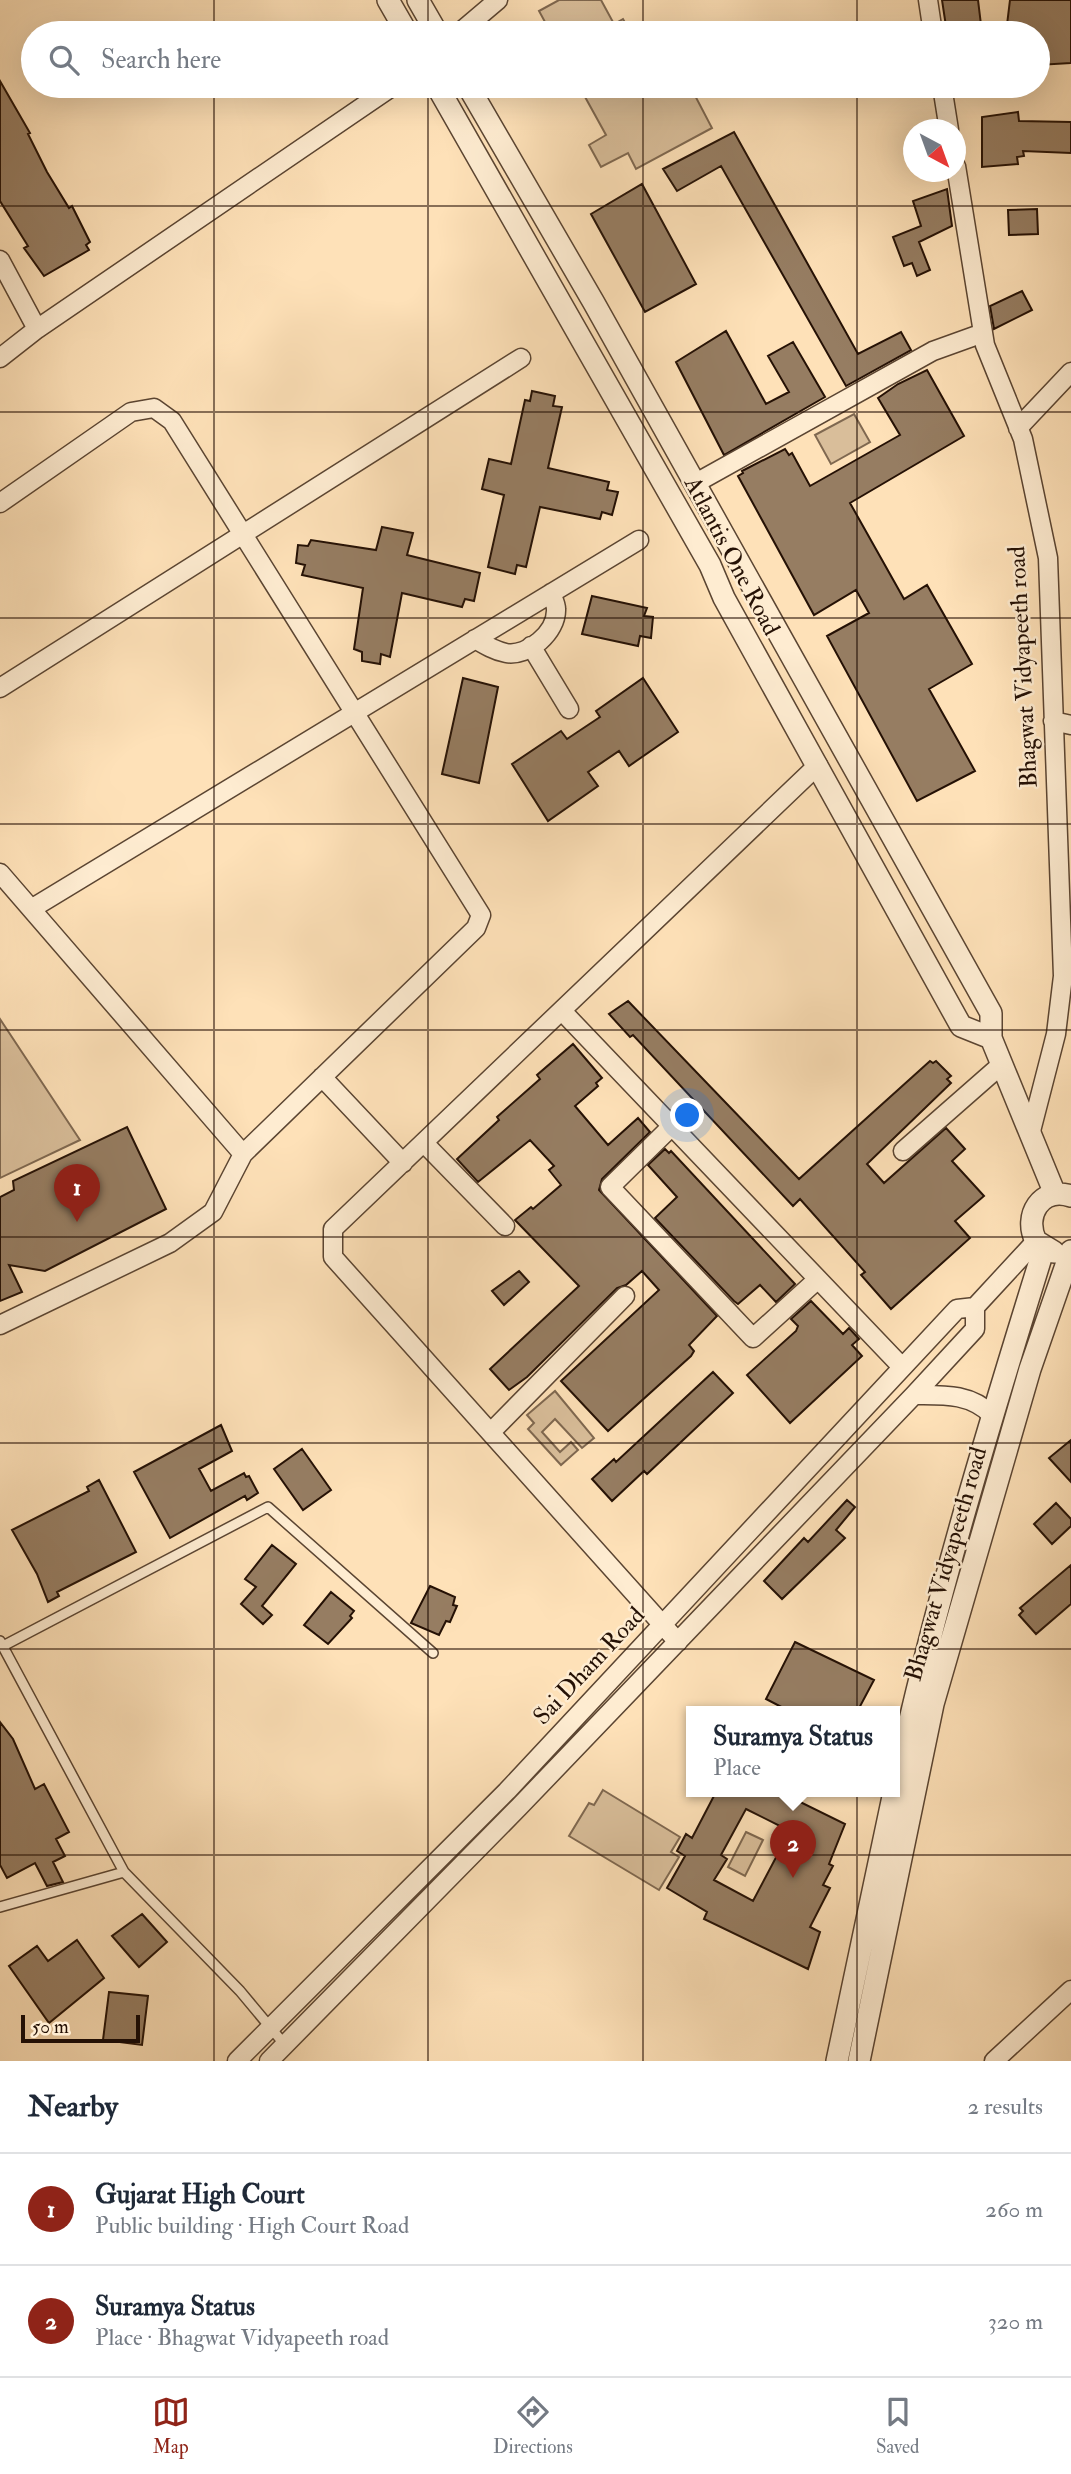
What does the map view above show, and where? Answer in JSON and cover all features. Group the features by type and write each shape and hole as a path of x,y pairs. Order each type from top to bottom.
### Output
{"street":[{"path":"388,0 400,21"},
{"path":"418,0 431,21"},
{"path":"473,21 498,0"},
{"path":"928,0 931,21"},
{"path":"0,358 37,329 375,98"},
{"name":"Atlantis One Road","path":"444,98 710,565 724,598 961,1027 991,1038"},
{"name":"Atlantis One Road","path":"475,98 594,303 990,1013 991,1038 1001,1065 1063,1195"},
{"path":"944,98 947,119"},
{"name":"Bhagwat Vidyapeeth road","path":"959,182 983,333 1018,428 1048,558 1062,723 1063,976 1056,1034 1031,1131"},
{"path":"0,260 37,329"},
{"path":"694,484 933,351 983,333"},
{"path":"0,688 521,358"},
{"path":"1018,428 1071,372"},
{"path":"0,503 131,412 154,408 172,421 481,915 476,928 243,1154 213,1212 170,1243 0,1325"},
{"path":"31,909 639,540"},
{"path":"475,639 509,654 531,646 550,628 556,611 551,593"},
{"path":"531,646 569,709"},
{"path":"678,1642 492,1431 333,1257 333,1229 818,765"},
{"path":"0,873 243,1154"},
{"path":"562,1011 902,1367"},
{"path":"903,1151 1001,1065"},
{"path":"322,1077 403,1163"},
{"path":"672,1126 610,1186 754,1338 818,1279"},
{"path":"424,1143 505,1226"},
{"path":"1063,1195 1046,1197 1032,1212 1030,1222 1040,1245 1053,1252 1071,1251"},
{"path":"900,1764 914,1698 1040,1245"},
{"name":"Sai Dham Road","path":"237,2061 507,1791 957,1309 975,1307 1040,1245"},
{"name":"Bhagwat Vidyapeeth road","path":"859,2061 933,1704 1030,1369 1071,1251"},
{"path":"492,1431 625,1296"},
{"name":"Sai Dham Road","path":"270,2061 914,1395 975,1329 975,1307"},
{"path":"914,1395 959,1395 981,1404 992,1415"},
{"path":"837,2061 893,1797"},
{"path":"994,2061 1071,1990"}],"lane":[{"path":"285,2045 240,1991 124,1872 1,1643 268,1507 433,1653"},
{"path":"0,1907 124,1872"}],"shaded area":[{"path":"559,0 601,0 612,21 544,21 539,11"},
{"path":"586,98 696,98 712,128 636,169 628,153 601,167 589,145 606,135"},
{"path":"854,414 870,442 831,464 815,435"},
{"path":"0,1019 80,1140 0,1178"},
{"path":"555,1391 594,1438 582,1448 555,1419 542,1432 560,1452 571,1442 578,1450 561,1465 528,1429 534,1423 527,1415"},
{"path":"603,1790 680,1837 671,1852 679,1857 659,1890 569,1836 589,1803 594,1805"},
{"path":"746,1832 763,1840 745,1876 728,1867"}],"building":[{"path":"942,0 978,0 981,21 945,21"},
{"path":"1010,0 1071,0 1071,63 1050,64 1050,21 1007,21"},
{"path":"0,81 30,133 28,134 47,172 69,208 72,206 90,242 86,245 89,250 44,276 24,248 28,246 0,201"},
{"path":"1018,112 1019,121 1071,122 1071,153 1023,151 1024,156 1017,157 1018,164 982,167 982,117"},
{"path":"734,132 858,354 901,332 911,350 846,386 721,166 677,191 663,169"},
{"path":"642,184 696,284 645,312 591,214"},
{"path":"947,189 952,226 919,242 930,270 917,276 912,263 904,266 893,237 921,226 913,201"},
{"path":"1037,209 1038,234 1009,235 1008,210"},
{"path":"1022,291 1032,310 994,329 990,306"},
{"path":"726,331 766,404 789,392 768,356 793,342 825,397 724,455 676,362"},
{"path":"927,370 964,436 850,503 904,599 927,585 972,664 929,689 975,771 917,801 827,636 869,613 856,590 814,615 738,476 742,471 785,449 789,455 792,453 810,486 900,435 878,398 898,384"},
{"path":"532,391 555,396 553,406 562,407 548,468 609,482 607,490 618,492 612,515 602,512 600,519 540,507 526,567 517,565 515,574 488,567 504,495 482,489 489,459 511,464 525,400 530,401"},
{"path":"382,527 413,533 407,555 480,573 474,601 465,599 462,607 402,593 390,657 381,654 380,664 362,661 362,652 354,649 363,588 302,575 305,565 296,563 298,545 308,546 311,540 376,550"},
{"path":"592,596 647,608 644,616 653,617 651,638 640,636 638,646 582,634"},
{"path":"463,678 498,687 479,783 442,774"},
{"path":"643,678 678,732 629,766 619,751 588,772 598,786 548,821 512,764 561,731 567,739 600,717 596,711"},
{"path":"628,1001 799,1179 930,1061 936,1061 951,1076 947,1079 951,1083 867,1164 884,1183 946,1128 965,1149 952,1161 984,1196 955,1221 970,1238 891,1309 861,1275 865,1272 800,1199 793,1206 633,1035 630,1037 609,1014"},
{"path":"573,1044 602,1078 596,1083 598,1086 575,1106 608,1145 638,1118 650,1132 602,1179 599,1190 717,1316 689,1345 694,1351 691,1356 608,1431 561,1381 659,1290 642,1271 626,1285 617,1288 527,1377 509,1390 490,1369 579,1286 515,1220 531,1207 533,1209 561,1185 549,1170 554,1166 530,1140 478,1182 457,1159 499,1120 497,1117 540,1079 537,1075"},
{"path":"127,1127 166,1209 45,1271 9,1265 22,1292 0,1301 0,1197 14,1190 13,1181"},
{"path":"665,1149 669,1153 671,1151 795,1284 776,1302 760,1285 738,1304 655,1218 677,1197 648,1165"},
{"path":"519,1271 529,1282 504,1305 492,1291"},
{"path":"811,1301 843,1334 849,1328 859,1339 852,1345 862,1356 790,1423 747,1375 796,1331 798,1326 791,1319"},
{"path":"713,1372 733,1393 647,1474 644,1471 612,1501 592,1479 614,1459 616,1462"},
{"path":"221,1425 232,1451 199,1469 211,1491 244,1473 246,1477 249,1476 258,1493 247,1500 245,1496 170,1538 134,1472"},
{"path":"1071,1440 1071,1482 1049,1458"},
{"path":"302,1449 331,1490 303,1510 274,1469"},
{"path":"99,1480 136,1552 57,1592 59,1596 48,1602 37,1574 12,1530 89,1491 87,1487"},
{"path":"847,1500 855,1507 836,1530 845,1538 782,1599 764,1581 804,1538 808,1542"},
{"path":"1056,1503 1071,1519 1071,1526 1052,1544 1034,1524"},
{"path":"272,1545 296,1564 262,1606 272,1615 263,1624 241,1604 256,1587 245,1579"},
{"path":"1071,1565 1071,1604 1036,1634 1019,1615 1023,1611 1020,1608"},
{"path":"430,1586 455,1597 453,1605 457,1606 450,1622 446,1621 439,1635 411,1623"},
{"path":"331,1592 354,1611 350,1616 352,1618 328,1644 304,1625"},
{"path":"795,1642 874,1680 860,1706 779,1706 766,1699"},
{"path":"0,1722 13,1739 35,1789 44,1784 69,1832 56,1839 65,1856 53,1862 63,1882 47,1886 35,1863 7,1878 0,1865"},
{"path":"713,1797 790,1797 845,1824 829,1864 833,1866 823,1885 830,1888 810,1927 820,1932 808,1969 704,1919 707,1912 667,1888 685,1856 677,1851 686,1834 692,1838","holes":["746,1809 790,1831 753,1901 714,1880 727,1859 721,1855"]},
{"path":"142,1914 167,1942 139,1967 112,1936"},
{"path":"77,1940 104,1978 49,2023 9,1966 37,1946 48,1961"},
{"path":"109,1992 148,1996 142,2045 103,2040"}],"place":[{"name":"Gujarat High Court","path":"77,1222"},
{"name":"Suramya Status","path":"793,1878"}]}
